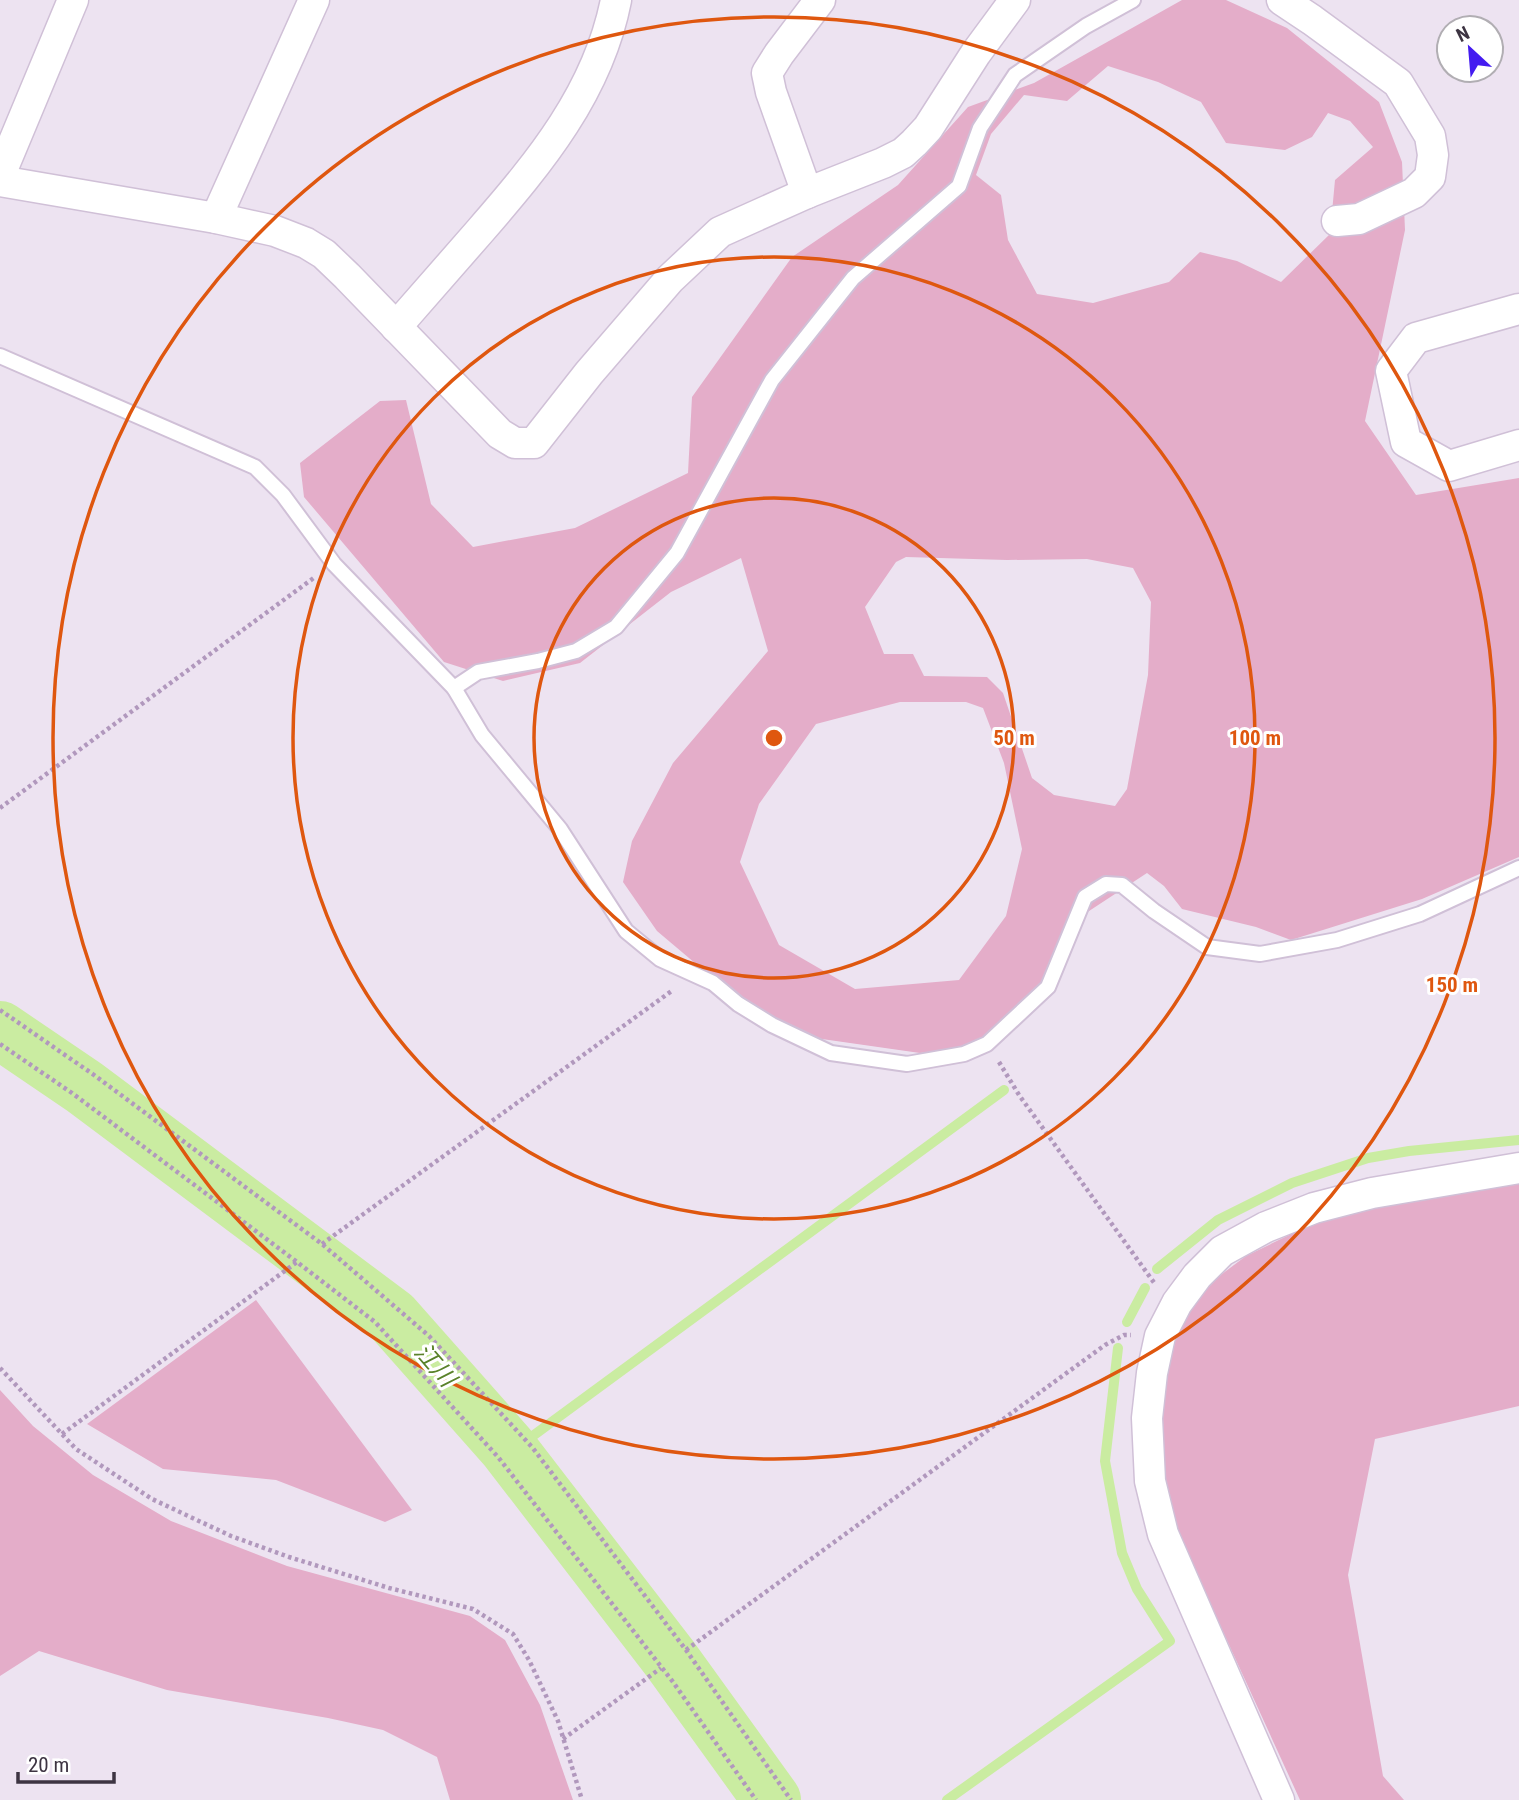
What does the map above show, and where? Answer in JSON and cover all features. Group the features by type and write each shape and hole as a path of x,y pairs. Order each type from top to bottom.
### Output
{"street":[{"path":"0,175 73,0"},
{"path":"216,218 314,0"},
{"path":"396,327 518,187 552,142 578,103 599,61 616,0"},
{"path":"807,193 771,92 767,73 820,0"},
{"path":"0,181 216,218 275,231 306,243 324,254 500,434 515,443 534,443 589,373 670,279 720,232 883,163 909,148 928,128 976,53 1016,0"},
{"path":"1282,0 1398,83 1430,136 1433,155 1430,177 1414,193 1359,219 1337,221"},
{"path":"1519,309 1416,338 1391,371 1406,442 1448,466 1519,445"},
{"path":"1279,1800 1163,1534 1150,1481 1147,1418 1152,1373 1160,1336 1197,1276 1222,1251 1266,1227 1314,1208 1372,1193 1519,1168"}],"lane":[{"path":"454,688 478,672 576,651 616,627 677,553 772,380 853,278 959,186 980,128 1015,75 1086,26 1133,0"},
{"path":"0,356 255,467 283,495 334,564 454,688 482,735 560,829 626,931 660,959 713,983 738,1004 772,1025 831,1053 907,1064 964,1054 987,1044 1048,987 1084,897 1106,884 1122,885 1154,911 1207,947 1260,954 1337,940 1420,914 1519,868"}],"path":[{"path":"0,808 334,564"},
{"path":"322,1244 694,975"},
{"path":"0,1010 94,1075 322,1244 429,1336 532,1447 686,1650 791,1800"},
{"path":"0,1044 72,1093 375,1322 498,1457 662,1668 756,1800"},
{"path":"987,1044 1019,1095 1174,1310"},
{"path":"62,1434 297,1262"},
{"path":"686,1650 1105,1345 1124,1335 1160,1336"},
{"path":"0,1368 76,1449 152,1499 232,1536 289,1557 390,1588 473,1609 513,1634 558,1721 582,1800"},
{"path":"563,1739 662,1668"}],"shaded area":[{"path":"1182,0 1226,0 1287,28 1379,102 1402,162 1405,230 1365,421 1416,495 1519,478 1519,857 1422,899 1291,940 1256,927 1182,909 1164,886 1147,873 1086,913 1041,982 987,1036 967,1048 920,1053 815,1038 734,996 657,931 623,882 632,841 673,763 768,651 741,558 671,592 580,663 503,681 444,662 304,497 300,463 380,401 406,400 431,504 473,547 575,528 688,473 692,397 792,257 898,185 968,107 1034,83","holes":["1108,66 1158,82 1201,102 1226,143 1285,150 1312,137 1328,113 1350,121 1373,147 1335,180 1330,234 1281,282 1237,261 1200,252 1169,282 1093,303 1037,294 1008,240 1001,195 976,175 991,134 1024,95 1067,101","906,557 1087,559 1133,568 1151,602 1148,675 1127,789 1115,806 1054,795 1032,778 1003,693 987,677 924,676 913,654 884,654 865,607 896,562","900,702 966,702 983,708 1004,763 1022,849 1006,916 959,980 855,989 779,945 740,862 759,804 816,724"]},
{"path":"1519,1182 1519,1406 1375,1439 1348,1575 1383,1776 1404,1800 1300,1800 1181,1540 1165,1482 1160,1428 1166,1364 1180,1327 1210,1283 1246,1256 1314,1223 1370,1208"},
{"path":"256,1300 412,1510 385,1522 276,1480 163,1469 87,1424"},
{"path":"0,1390 33,1426 93,1475 171,1521 287,1566 470,1616 505,1640 540,1705 573,1800 450,1800 437,1757 383,1730 167,1690 39,1651 0,1676"}],"waterway":[{"name":"江川","path":"0,1030 84,1087 392,1317 507,1447 671,1660 772,1800"},
{"path":"534,1435 1004,1090"},
{"path":"1157,1269 1218,1220 1292,1183 1368,1158 1519,1140"},
{"path":"1127,1322 1145,1288"},
{"path":"947,1800 1170,1641 1137,1589 1122,1553 1105,1461 1118,1348"},
{"name":"江川","path":"510,1452 515,1448"}]}
